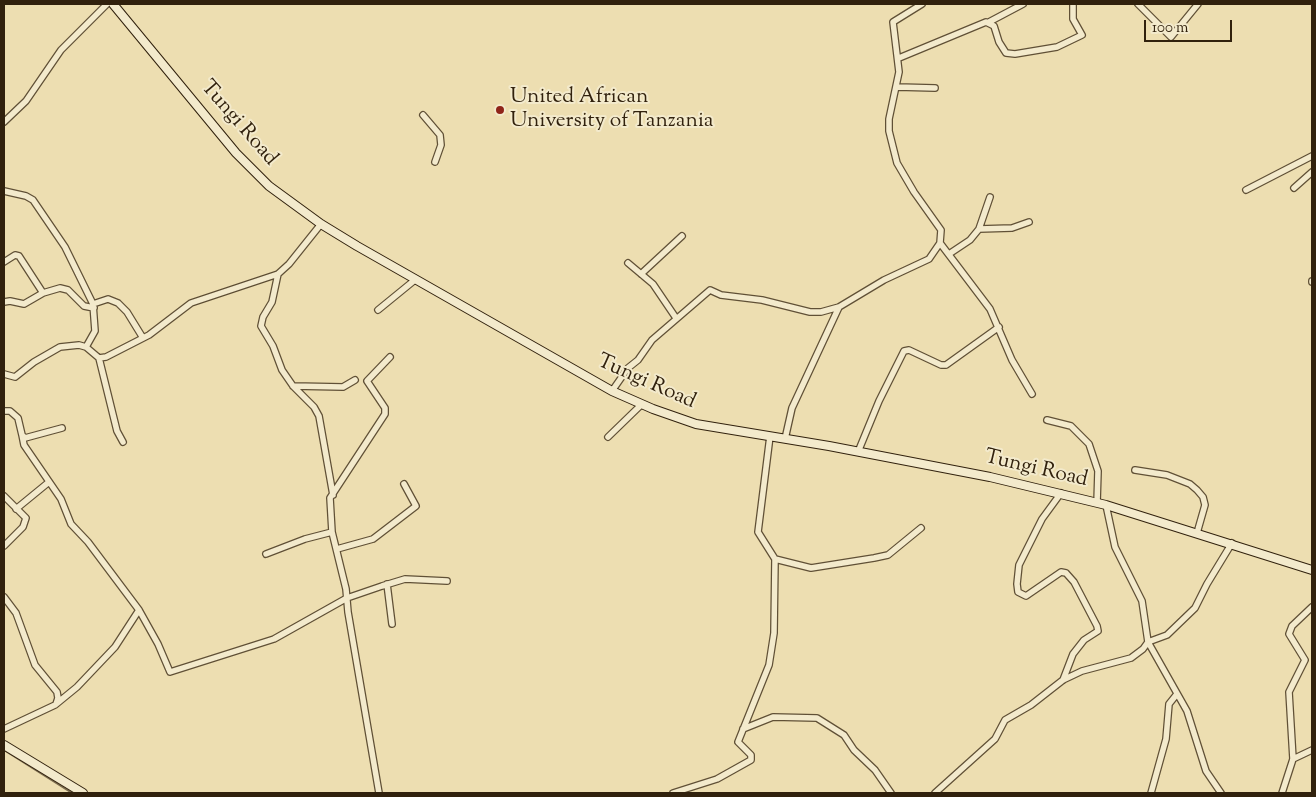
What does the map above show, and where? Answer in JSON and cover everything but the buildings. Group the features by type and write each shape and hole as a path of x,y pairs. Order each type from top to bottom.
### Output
{"main road":[{"name":"Tungi Road","path":"113,4 236,153 269,186 321,224 612,391 696,424 785,438 990,476 1061,493 1232,543 1312,570"},
{"path":"4,745 84,793"}],"street":[{"path":"4,122 26,102 61,50 106,4"},
{"path":"612,391 628,368 638,360 652,340 710,290 721,295 762,300 810,312 821,312 839,307 884,280 929,259 940,242 940,226 914,192 893,154 889,119 897,86 898,58 893,22 922,4"},
{"path":"898,58 949,39 980,22 989,22 1023,4"},
{"path":"989,22 994,26 999,42 1006,53 1015,54 1057,47 1082,35 1073,19 1073,4"},
{"path":"1138,4 1171,37 1198,4"},
{"path":"897,86 935,88"},
{"path":"423,115 440,135 441,144 435,162"},
{"path":"1246,190 1312,156"},
{"path":"1294,188 1312,172"},
{"path":"4,192 26,196 33,200 66,247 93,306 95,331 86,347"},
{"path":"949,254 970,240 979,229 990,197"},
{"path":"979,229 1012,228 1029,222"},
{"path":"99,358 106,357 143,338 191,303 278,274 289,264 321,224"},
{"path":"641,274 682,236"},
{"path":"940,242 990,309 1012,360 1032,394"},
{"path":"4,262 19,256 43,292"},
{"path":"628,263 653,284 676,318"},
{"path":"278,274 272,302 263,317 261,326 273,346 281,368 293,386 310,402 319,416 333,495"},
{"path":"378,310 416,280"},
{"path":"4,302 10,301 24,304 43,292 64,288 82,305 93,306 108,300 118,303 125,310 143,338"},
{"path":"785,438 792,408 839,307"},
{"path":"858,452 879,401 904,351 909,350 941,366 946,365 999,327"},
{"path":"4,374 15,377 57,348 76,344 86,347 99,358 116,431 123,442"},
{"path":"379,793 343,570 332,532 330,498 385,414 385,408 366,381 390,357"},
{"path":"293,386 343,386 355,380"},
{"path":"608,437 642,404"},
{"path":"4,411 15,414 20,420 23,444 61,499 71,524 88,542 139,610 158,644 170,672 274,639 347,598 405,578 447,581"},
{"path":"1047,420 1071,426 1089,444 1098,471 1097,503"},
{"path":"22,434 27,438 62,428"},
{"path":"673,793 717,779 751,760 751,755 738,742 766,676 774,633 775,559 758,532 770,436"},
{"path":"1135,470 1167,475 1190,484 1197,490 1203,497 1205,505 1196,533"},
{"path":"16,509 49,482"},
{"path":"337,549 373,539 416,506 404,484"},
{"path":"1061,493 1042,519 1019,565 1017,584 1018,592 1026,596 1057,575 1066,573 1074,582 1097,626 1098,631 1084,640 1073,654 1063,680"},
{"path":"4,496 26,518 24,525 4,546"},
{"path":"1106,505 1115,547 1142,601 1148,642 1194,727 1206,771 1221,793"},
{"path":"775,559 811,568 834,566 888,555 921,528"},
{"path":"266,554 305,539 332,532"},
{"path":"935,793 995,739 1006,720 1031,705 1063,680 1082,671 1130,658 1143,649 1148,642 1168,635 1195,608 1232,543"},
{"path":"387,584 392,624"},
{"path":"4,597 16,613 35,665 58,695 55,705"},
{"path":"1282,793 1292,759 1289,692 1305,660 1289,634 1292,626 1312,607"},
{"path":"4,729 55,705 88,676 115,647 139,610"},
{"path":"1151,793 1166,739 1169,704 1177,694"},
{"path":"743,729 773,717 817,718 844,734 854,750 875,770 891,793"},
{"path":"1292,759 1312,750"}],"waterway":[{"path":"4,750 72,793"}],"place":[{"name":"United African University of Tanzania","path":"500,110"}]}
